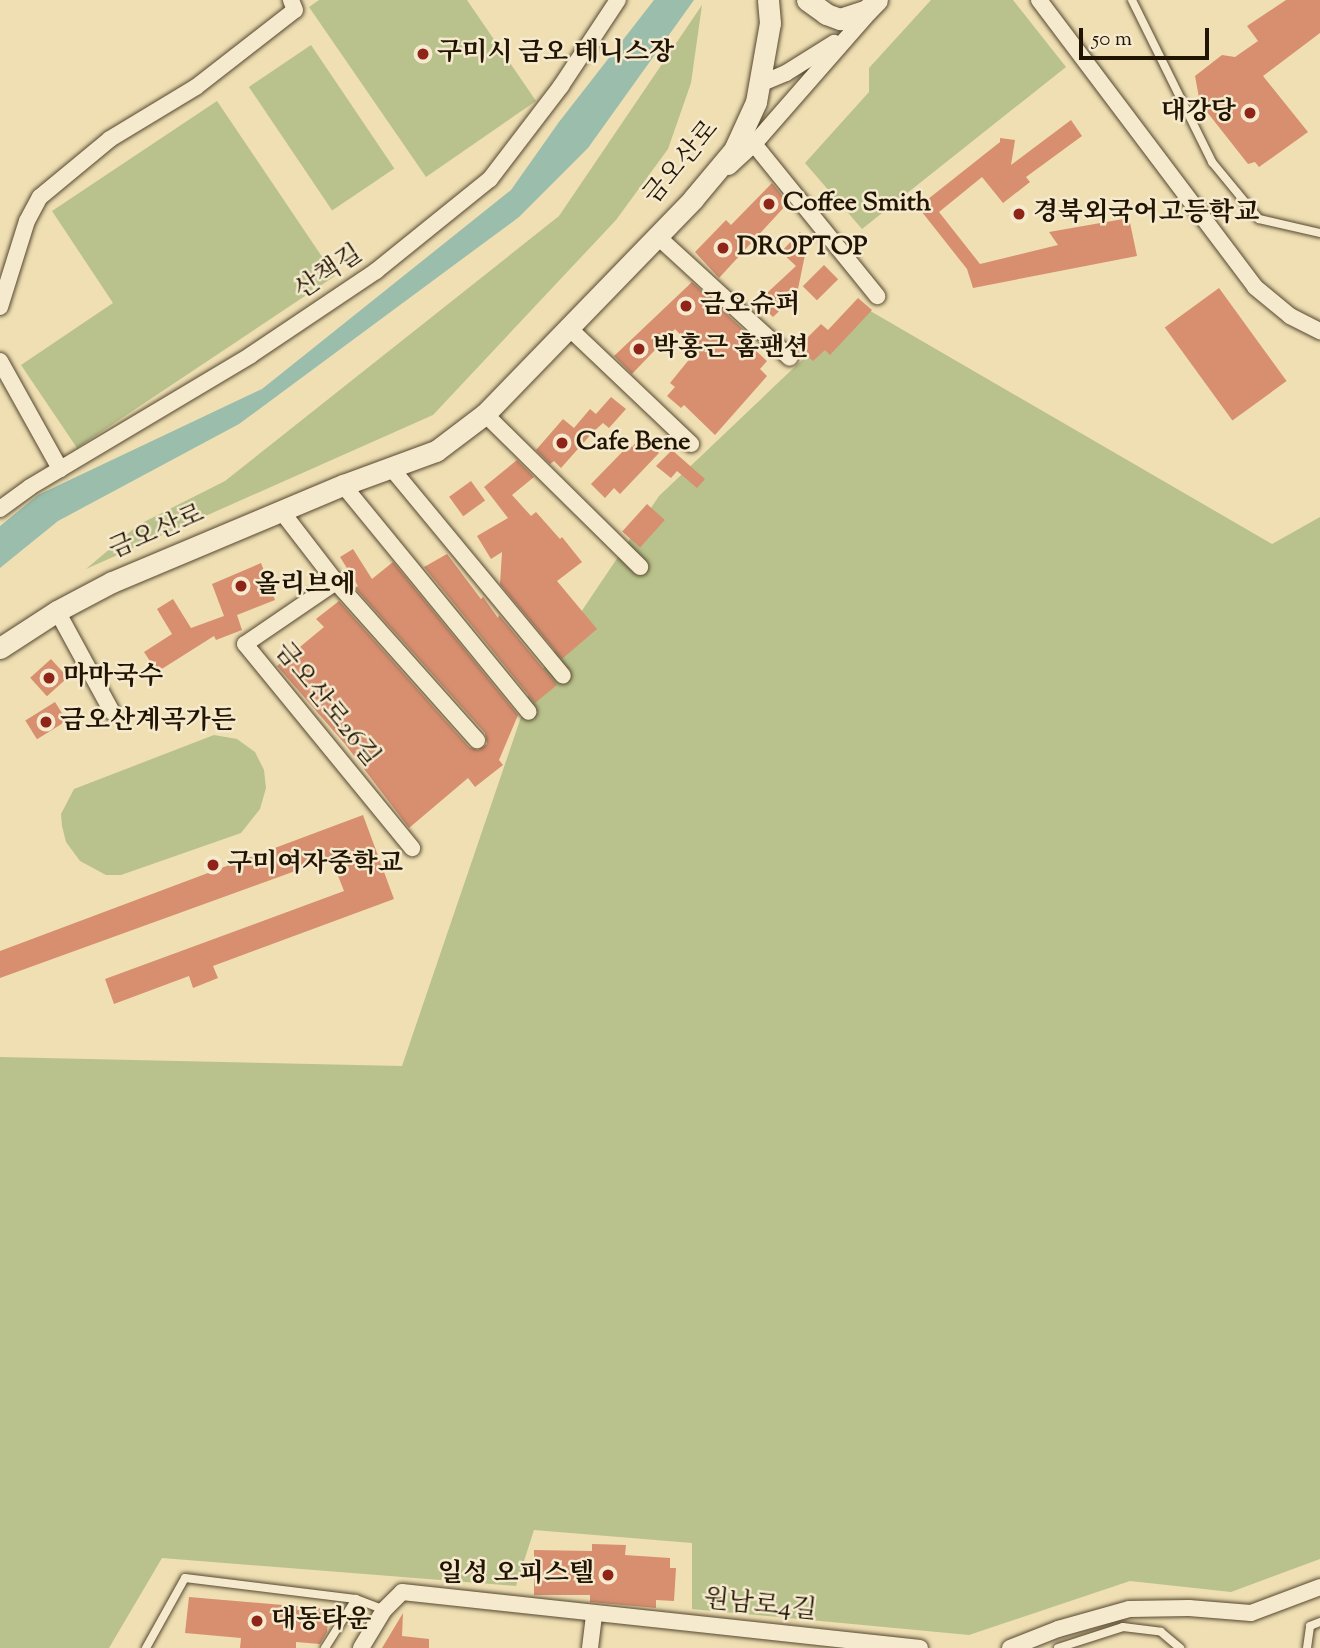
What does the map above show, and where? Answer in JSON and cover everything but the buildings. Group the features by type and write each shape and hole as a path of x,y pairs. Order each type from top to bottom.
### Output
{"street":[{"path":"0,307 27,221 40,198 110,139 196,87 284,19 295,10 291,0"},
{"name":"산책길","path":"0,509 60,469 251,355 354,286 490,179 561,86 618,0"},
{"name":"금오산로","path":"0,648 57,611 112,582 343,485 436,451 485,414 693,199 734,150 745,131 760,84 770,23 768,0"},
{"path":"807,0 826,14 841,19 875,5"},
{"path":"1039,0 1255,287 1290,316 1320,331"},
{"path":"760,84 818,54 875,5"},
{"path":"693,199 754,144 875,5"},
{"name":"금오산로","path":"754,144 877,296"},
{"name":"금오산로","path":"657,236 790,358"},
{"path":"570,329 691,444"},
{"path":"0,361 60,469"},
{"path":"485,414 640,567"},
{"path":"392,469 563,676"},
{"path":"343,485 529,712"},
{"path":"282,512 336,582 477,740"},
{"name":"금오산로26길","path":"336,582 245,644 412,848"},
{"path":"57,611 112,712"},
{"path":"1010,1648 1058,1629 1129,1609 1189,1608 1251,1614 1320,1587"},
{"name":"원남로4길","path":"361,1648 384,1610 402,1592 920,1648"},
{"path":"590,1648 594,1613"}],"lane":[{"path":"1132,0 1212,162 1259,219 1320,233"},
{"path":"146,1648 185,1578 356,1599 384,1610"},
{"path":"325,1648 356,1599"},
{"path":"1307,1648 1310,1626 1320,1622"},
{"path":"1058,1648 1123,1627 1161,1632 1180,1648"}],"green space":[{"name":"구미시 금오 테니스장","path":"319,0 467,0 536,101 426,177 309,7"},
{"path":"931,0 1013,0 1066,67 862,229 805,163 869,92 869,68"},
{"path":"702,5 691,83 668,149 616,220 433,415 86,569 138,525 225,481 559,216"},
{"path":"311,45 394,169 332,210 249,87"},
{"path":"217,101 335,276 77,448 21,365 113,303 52,211"},
{"path":"860,305 1272,544 1320,517 1320,1559 1231,1592 1130,1581 969,1635 692,1609 692,1543 534,1530 516,1586 162,1558 109,1648 0,1648 0,1057 402,1066 532,685 659,496"},
{"path":"214,735 237,739 255,752 264,770 266,788 260,809 241,833 121,875 106,875 80,861 66,842 61,814 74,789"}],"shaded area":[{"path":"654,0 694,0 588,148 519,217 239,424 58,521 0,568 0,526 38,495 262,389 511,190 559,122"}],"place":[{"name":"구미시 금오 테니스장","path":"423,54"},
{"name":"대강당","path":"1250,113"},
{"name":"Coffee Smith","path":"769,204"},
{"name":"경북외국어고등학교","path":"1019,214"},
{"name":"DROPTOP","path":"723,248"},
{"name":"금오슈퍼","path":"686,306"},
{"name":"박홍근 홈팬션","path":"639,349"},
{"name":"Cafe Bene","path":"562,443"},
{"name":"올리브에","path":"241,586"},
{"name":"마마국수","path":"49,678"},
{"name":"금오산계곡가든","path":"46,722"},
{"name":"구미여자중학교","path":"213,865"},
{"name":"일성 오피스텔","path":"608,1575"},
{"name":"대동타운","path":"257,1621"}]}
